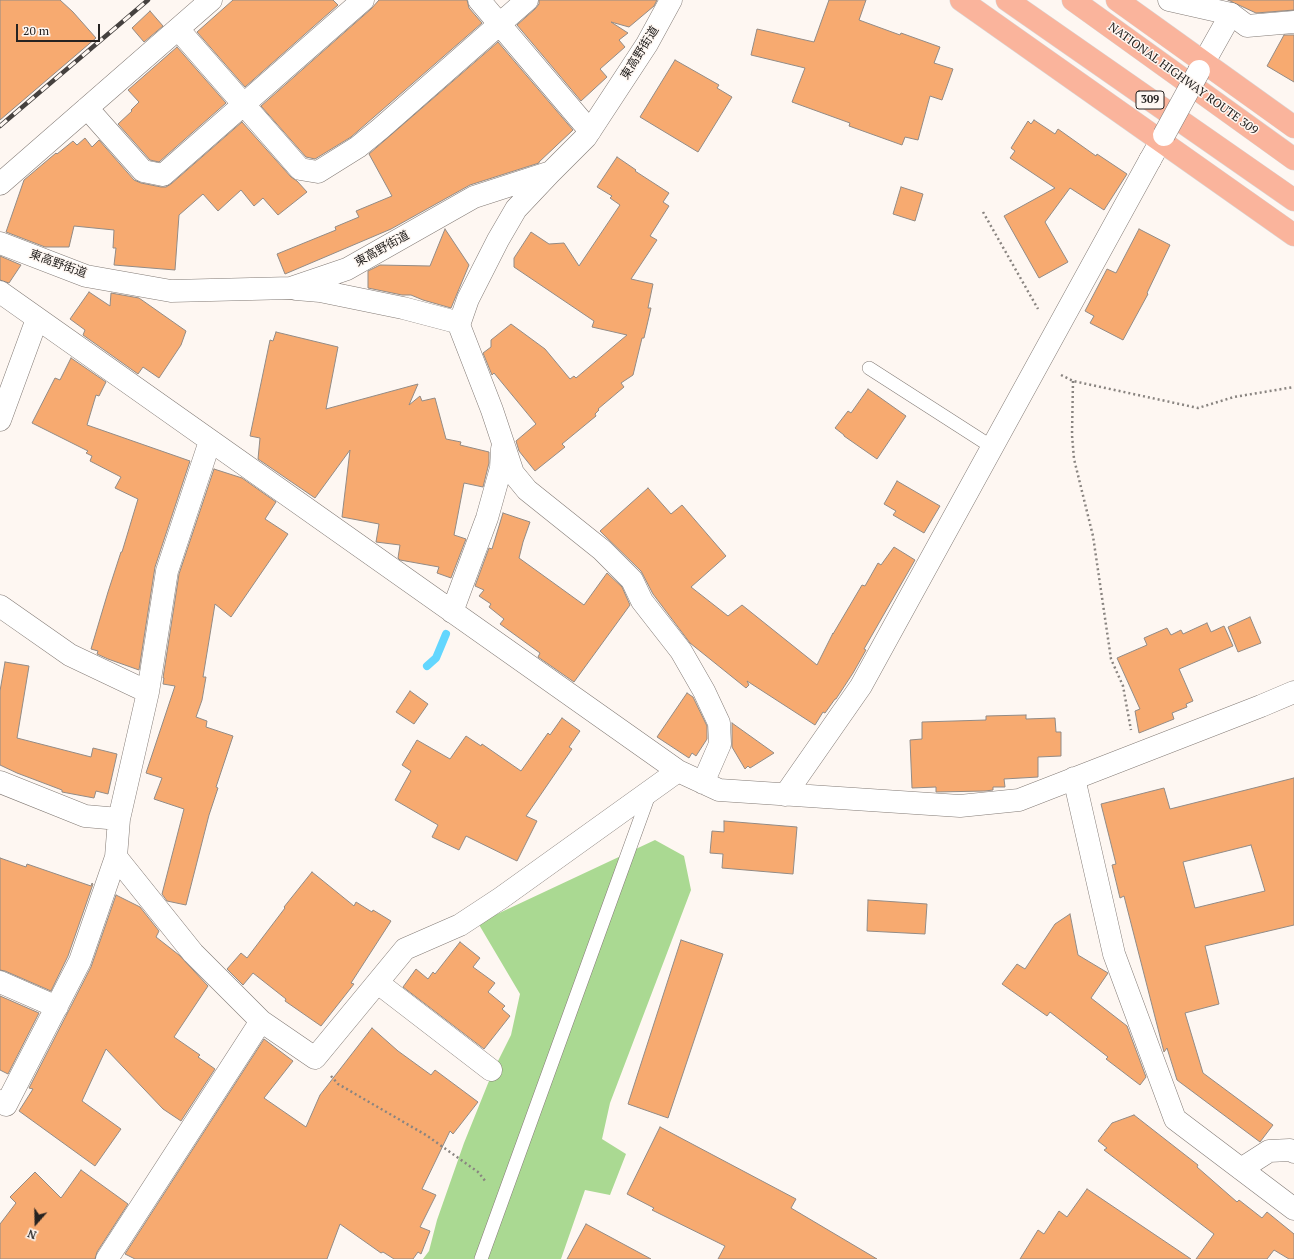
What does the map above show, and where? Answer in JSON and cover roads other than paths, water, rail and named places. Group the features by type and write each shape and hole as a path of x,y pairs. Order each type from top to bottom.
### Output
{"highway":[{"name":"309","path":"961,0 1163,138 1294,235"},
{"name":"309","path":"1007,0 1294,200"},
{"name":"NATIONAL HIGHWAY ROUTE 309","path":"1073,0 1294,159"},
{"path":"1117,0 1202,67 1294,127"}],"street":[{"path":"0,184 211,0"},
{"path":"87,108 143,171 163,175 363,0"},
{"path":"479,0 590,131"},
{"path":"178,29 300,169 318,172 358,147 380,129 527,0"},
{"name":"東高野街道","path":"0,243 86,276 171,291 291,288 347,269 474,198 550,173 586,137 647,44 671,0"},
{"path":"1169,0 1235,7 1248,26 1294,22"},
{"path":"785,795 861,686 1235,7"},
{"path":"550,173 516,209 498,240 468,299 460,325 492,410 513,472 527,490 602,550 632,580 642,601 681,651 704,691 719,723 720,744 703,783"},
{"path":"291,288 320,291 403,308 460,323"},
{"path":"0,292 678,772 719,790 960,806 1019,800 1254,709 1294,692"},
{"path":"0,420 37,319"},
{"path":"452,612 487,518 501,468 502,440"},
{"path":"0,1101 6,1105 80,961 116,857 119,819 148,692 167,571 210,441"},
{"path":"0,606 70,655 148,692"},
{"path":"116,857 194,952 261,1021 315,1058 406,949 466,922 678,772"},
{"path":"1074,778 1114,954 1176,1119 1294,1209"},
{"path":"0,782 85,816 119,819"},
{"path":"0,982 57,1007"},
{"path":"378,982 492,1070"},
{"path":"107,1259 261,1021"},
{"path":"1241,1169 1269,1151 1290,1150 1294,1152"}],"lane":[{"path":"869,368 992,447"},
{"path":"481,1259 650,791"}],"waterway":[{"path":"427,666 436,658 446,634"}],"railway":[{"path":"0,126 148,0"}]}
